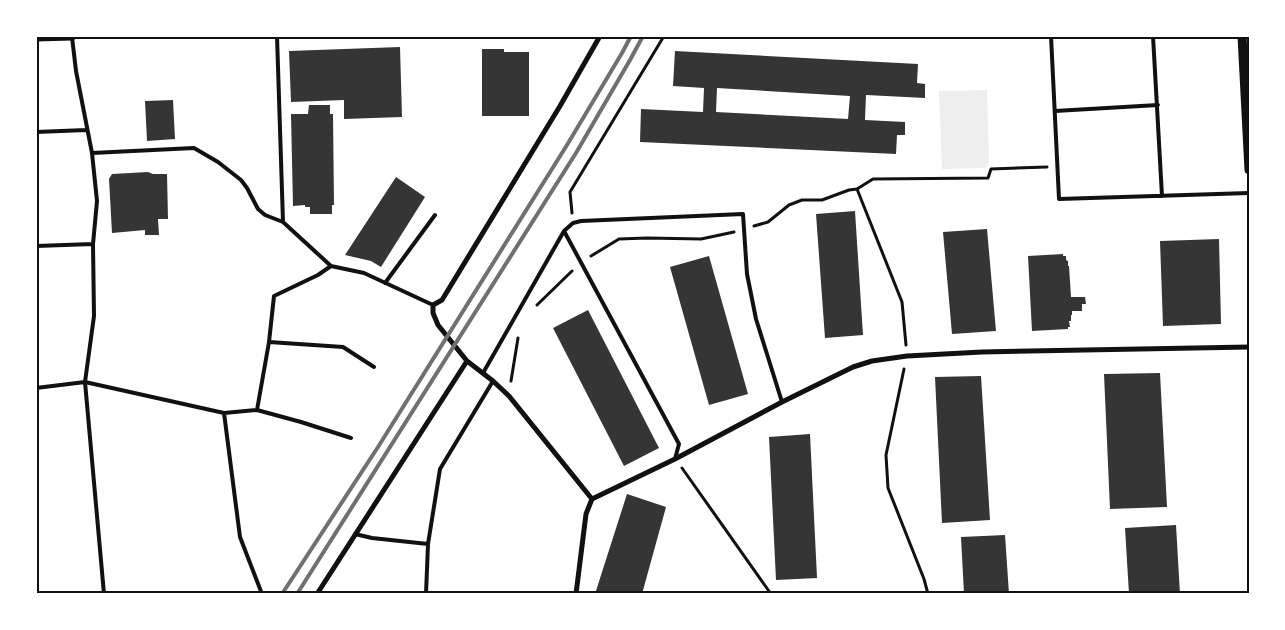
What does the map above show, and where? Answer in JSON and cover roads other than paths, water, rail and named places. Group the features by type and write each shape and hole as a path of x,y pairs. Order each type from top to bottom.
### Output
{"street":[{"path":"36,37 72,36"},
{"path":"592,499 509,396 467,360 438,325 433,313 433,305 442,300 560,106 600,36"},
{"path":"1242,36 1249,170"},
{"path":"576,594 586,514 592,499 676,459 782,402 853,367 872,361 907,356 992,352 1249,347"},
{"path":"318,594 467,360"}],"lane":[{"path":"72,36 86,130 92,153 97,201 93,244 94,316 85,382 104,594"},
{"path":"277,36 283,222"},
{"path":"1051,36 1059,199 1249,193"},
{"path":"1154,36 1162,196"},
{"path":"1054,111 1158,105"},
{"path":"36,132 86,130"},
{"path":"92,153 194,148 218,162 241,180 258,209 265,215 283,222 330,266 364,273 433,305"},
{"path":"483,373 564,231 573,223 581,221 743,214 747,274 756,319 782,402"},
{"path":"385,283 435,215"},
{"path":"564,231 679,444 676,459"},
{"path":"36,246 93,244"},
{"path":"257,410 269,342 274,296 318,275 330,266"},
{"path":"269,342 343,347 374,368"},
{"path":"36,388 85,382 224,413 257,410 351,438"},
{"path":"426,594 428,544 440,469 493,382"},
{"path":"224,413 240,537 262,594"},
{"path":"355,534 372,538 428,544"}],"railway":[{"path":"282,594 378,447 567,145 631,36"},
{"path":"297,594 576,153 643,36"}]}
